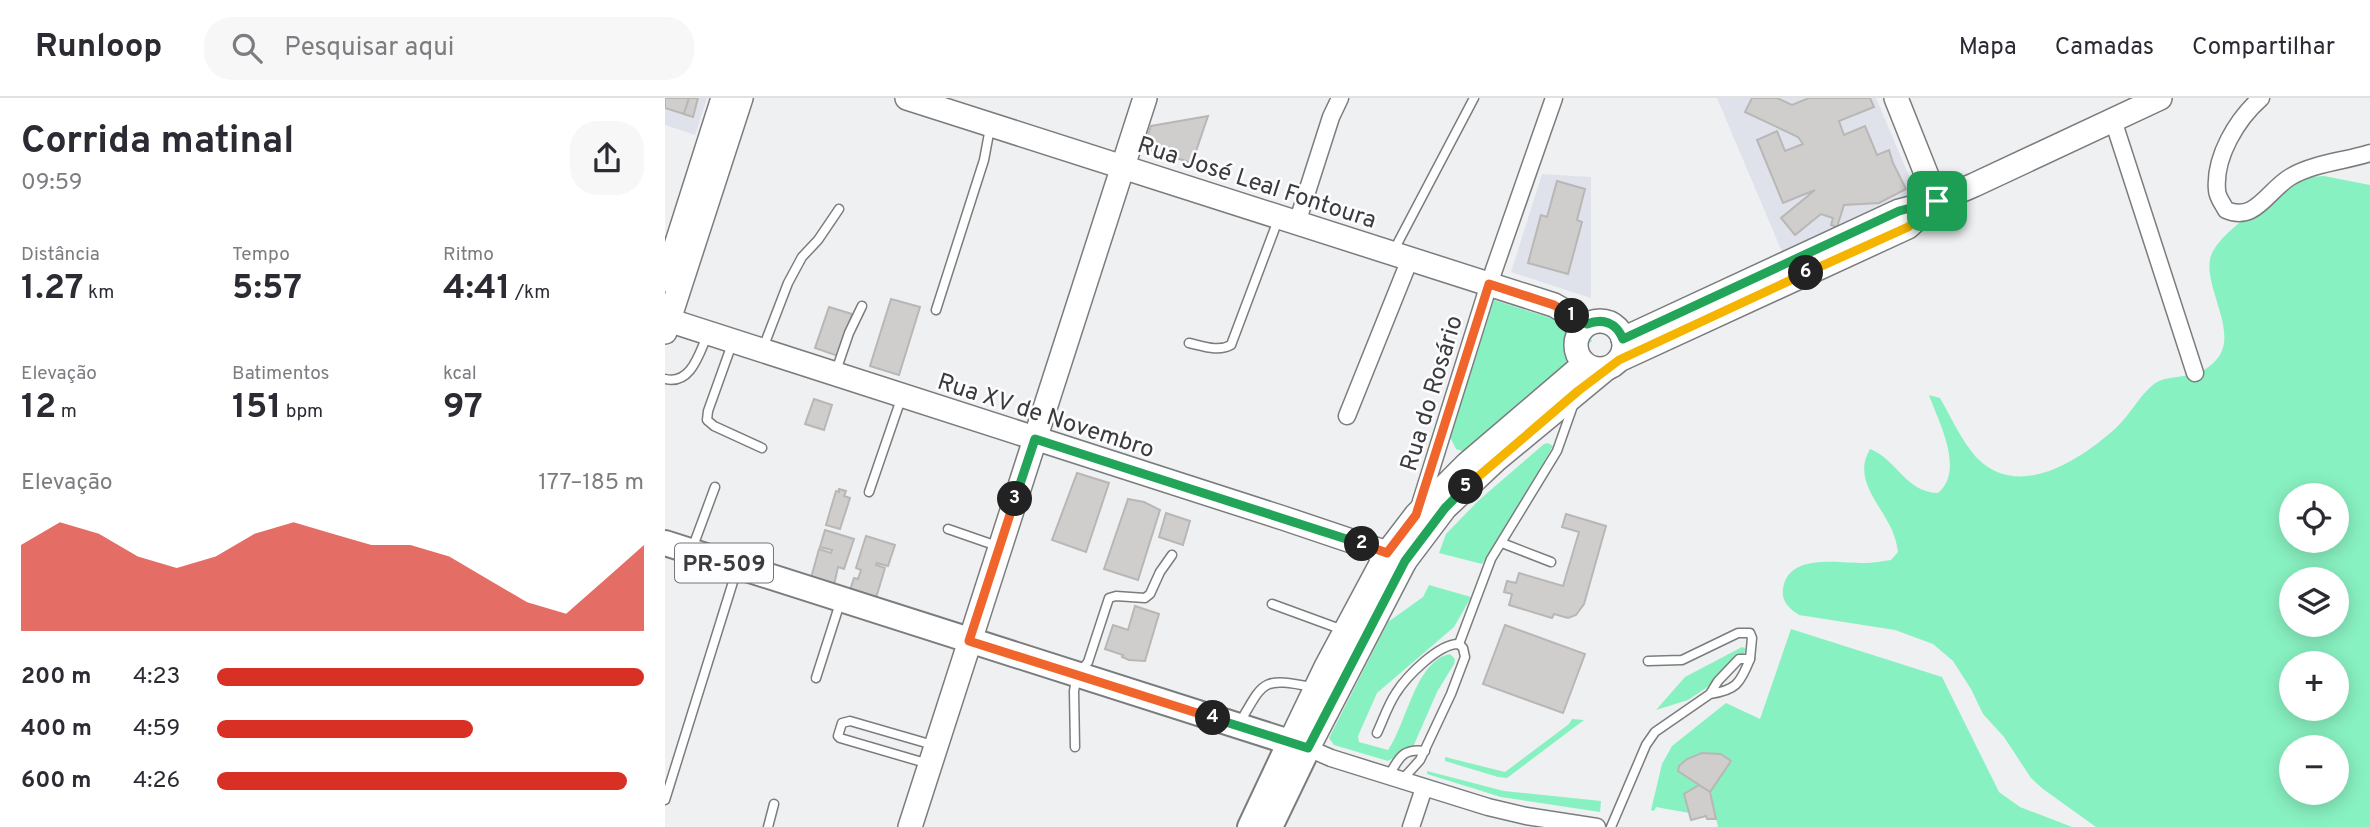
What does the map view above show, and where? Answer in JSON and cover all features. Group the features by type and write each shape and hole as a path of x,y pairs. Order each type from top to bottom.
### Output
{"main road":[{"name":"PR-509","path":"665,543 1299,745"},
{"path":"1250,827 1299,745"},
{"path":"1270,827 1299,745"}],"street":[{"path":"665,280 723,98"},
{"path":"666,324 741,98"},
{"name":"Rua José Leal Fontoura","path":"907,98 1554,305 1587,324"},
{"path":"909,827 1145,98"},
{"path":"1288,220 1340,98"},
{"name":"Rua do Rosário","path":"1416,515 1489,284 1554,98"},
{"path":"1896,98 1937,201"},
{"path":"1299,745 1416,515 1459,471 1608,358 1899,211 1937,201 2160,98"},
{"path":"2261,98 2245,112 2231,132 2223,157 2217,192 2225,210 2237,215 2248,214 2290,177 2313,167 2370,153"},
{"path":"2113,120 2195,373"},
{"path":"1347,416 1401,256"},
{"path":"1299,745 1316,688 1346,631 1396,557 1496,460 1578,391 1608,358 1615,326 1609,322 1594,321 1587,324 1575,343 1579,358 1608,358"},
{"name":"Rua XV de Novembro","path":"666,324 708,333 762,350 1396,557"},
{"path":"1299,745 1424,788 1526,816 1597,827"},
{"path":"1411,827 1424,788"}],"lane":[{"path":"1401,256 1474,98"},
{"path":"936,310 984,160 991,125"},
{"path":"762,350 797,265 839,209"},
{"path":"1189,343 1216,349 1231,345 1288,220"},
{"path":"835,374 849,332 862,306"},
{"path":"665,379 672,381 682,378 689,371 697,362 708,333"},
{"path":"733,341 707,419 714,426 762,448"},
{"path":"1459,644 1481,581 1557,451 1578,391"},
{"path":"869,492 901,396"},
{"path":"691,552 715,488"},
{"path":"948,529 1000,547"},
{"path":"1502,542 1551,562"},
{"path":"1075,747 1074,691 1077,675 1088,662 1109,598 1145,597 1150,594 1172,555"},
{"path":"665,800 738,567"},
{"path":"816,678 841,600"},
{"path":"1272,604 1346,631"},
{"path":"1648,661 1682,660 1738,633 1750,633 1750,659 1736,686 1729,691 1710,694"},
{"path":"1377,733 1396,693 1444,646 1459,644"},
{"path":"1395,779 1425,751 1461,670 1465,657 1459,644"},
{"path":"1611,827 1646,746 1655,732 1710,694 1718,681 1739,659 1750,659"},
{"path":"1238,726 1261,687 1271,682 1316,688"},
{"path":"850,721 933,755 838,736 842,723 850,721"},
{"path":"1395,779 1404,753 1413,750 1425,751"},
{"path":"768,827 774,804"}],"shaded area":[{"path":"665,98 707,98 695,135 665,125"},
{"path":"1717,98 1876,98 1917,195 1782,252"},
{"path":"1542,174 1591,177 1591,298 1511,272"}],"green space":[{"path":"2324,176 2370,185 2370,827 2096,827 2031,778 2004,737 1983,714 1953,661 1933,644 1895,630 1799,615 1789,608 1783,589 1794,570 1804,565 1815,562 1877,562 1891,560 1898,552 1892,530 1866,481 1865,460 1870,449 1888,460 1909,482 1938,493 1946,483 1950,459 1929,395 1940,398 1976,457 1993,470 2010,476 2029,476 2067,463 2101,441 2160,380 2192,374 2209,366 2217,359 2223,347 2224,334 2210,276 2213,251 2227,234 2279,190 2302,179"},
{"path":"1494,300 1588,330 1592,341 1469,448 1462,451 1456,449 1450,437"},
{"path":"1548,443 1553,446 1499,540 1482,564 1439,553 1446,534 1478,501"},
{"path":"1429,585 1471,597 1454,627 1377,693 1358,736 1359,742 1388,750 1428,668 1438,659 1450,654 1455,659 1454,664 1437,692 1413,747 1388,761 1334,745 1329,738 1388,622 1423,597"},
{"path":"1791,629 1942,677 1999,792 2020,807 2072,827 1718,827 1710,792 1730,761 1709,753 1689,760 1678,771 1699,785 1684,794 1689,813 1656,807 1654,811 1651,810 1662,764 1672,746 1726,703 1760,719"},
{"path":"1742,647 1745,652 1706,688 1688,700 1656,710 1685,677"},
{"path":"1572,719 1584,720 1507,778 1445,761 1445,757 1505,772"},
{"path":"1427,771 1504,791 1601,801 1600,812 1501,797 1427,774"}],"building":[{"path":"665,98 689,98 684,114 665,108"},
{"path":"689,98 698,98 693,117 684,114"},
{"path":"1752,98 1777,98 1792,105 1809,98 1870,98 1874,107 1839,121 1844,135 1865,126 1877,155 1889,150 1906,189 1879,203 1844,205 1837,227 1831,225 1833,218 1821,214 1795,235 1781,218 1815,190 1783,203 1757,140 1777,131 1785,151 1803,144 1798,137 1745,112"},
{"path":"1208,116 1192,163 1144,148 1151,126"},
{"path":"1557,181 1585,189 1577,220 1582,222 1568,274 1528,263 1541,215 1547,217"},
{"path":"891,299 920,307 899,375 870,366"},
{"path":"829,307 852,314 838,356 815,348"},
{"path":"814,399 832,405 824,430 805,424"},
{"path":"1077,473 1109,483 1086,552 1052,540"},
{"path":"839,489 846,491 844,496 850,498 840,529 826,525 836,491 839,492"},
{"path":"1128,499 1144,502 1160,510 1138,580 1104,569"},
{"path":"1166,513 1190,521 1183,545 1159,537"},
{"path":"1566,514 1606,526 1584,604 1576,615 1568,618 1554,614 1552,618 1509,605 1512,594 1504,592 1507,581 1516,583 1519,573 1563,586 1579,532 1562,527"},
{"path":"825,530 854,539 844,569 838,567 834,585 811,578 819,549 831,553 832,550 820,547"},
{"path":"866,536 895,545 888,566 876,565 885,568 876,598 850,590 854,578 858,579 861,570 856,568"},
{"path":"1135,606 1159,614 1145,661 1129,660 1105,649 1113,625 1128,630"},
{"path":"1505,625 1585,654 1563,713 1483,684"},
{"path":"1702,753 1721,754 1731,761 1710,792 1678,771 1679,766 1687,759"},
{"path":"1699,785 1710,792 1716,819 1707,819 1706,816 1691,820 1684,794"}],"route":[{"path":"1937,201 1908,227 1619,360 1496,460 1445,508 1405,561 1308,748 969,641 1035,439 1387,553 1416,515 1489,284 1554,305 1587,324 1594,321 1609,322 1620,332 1623,339 1899,211 1937,201"}]}
